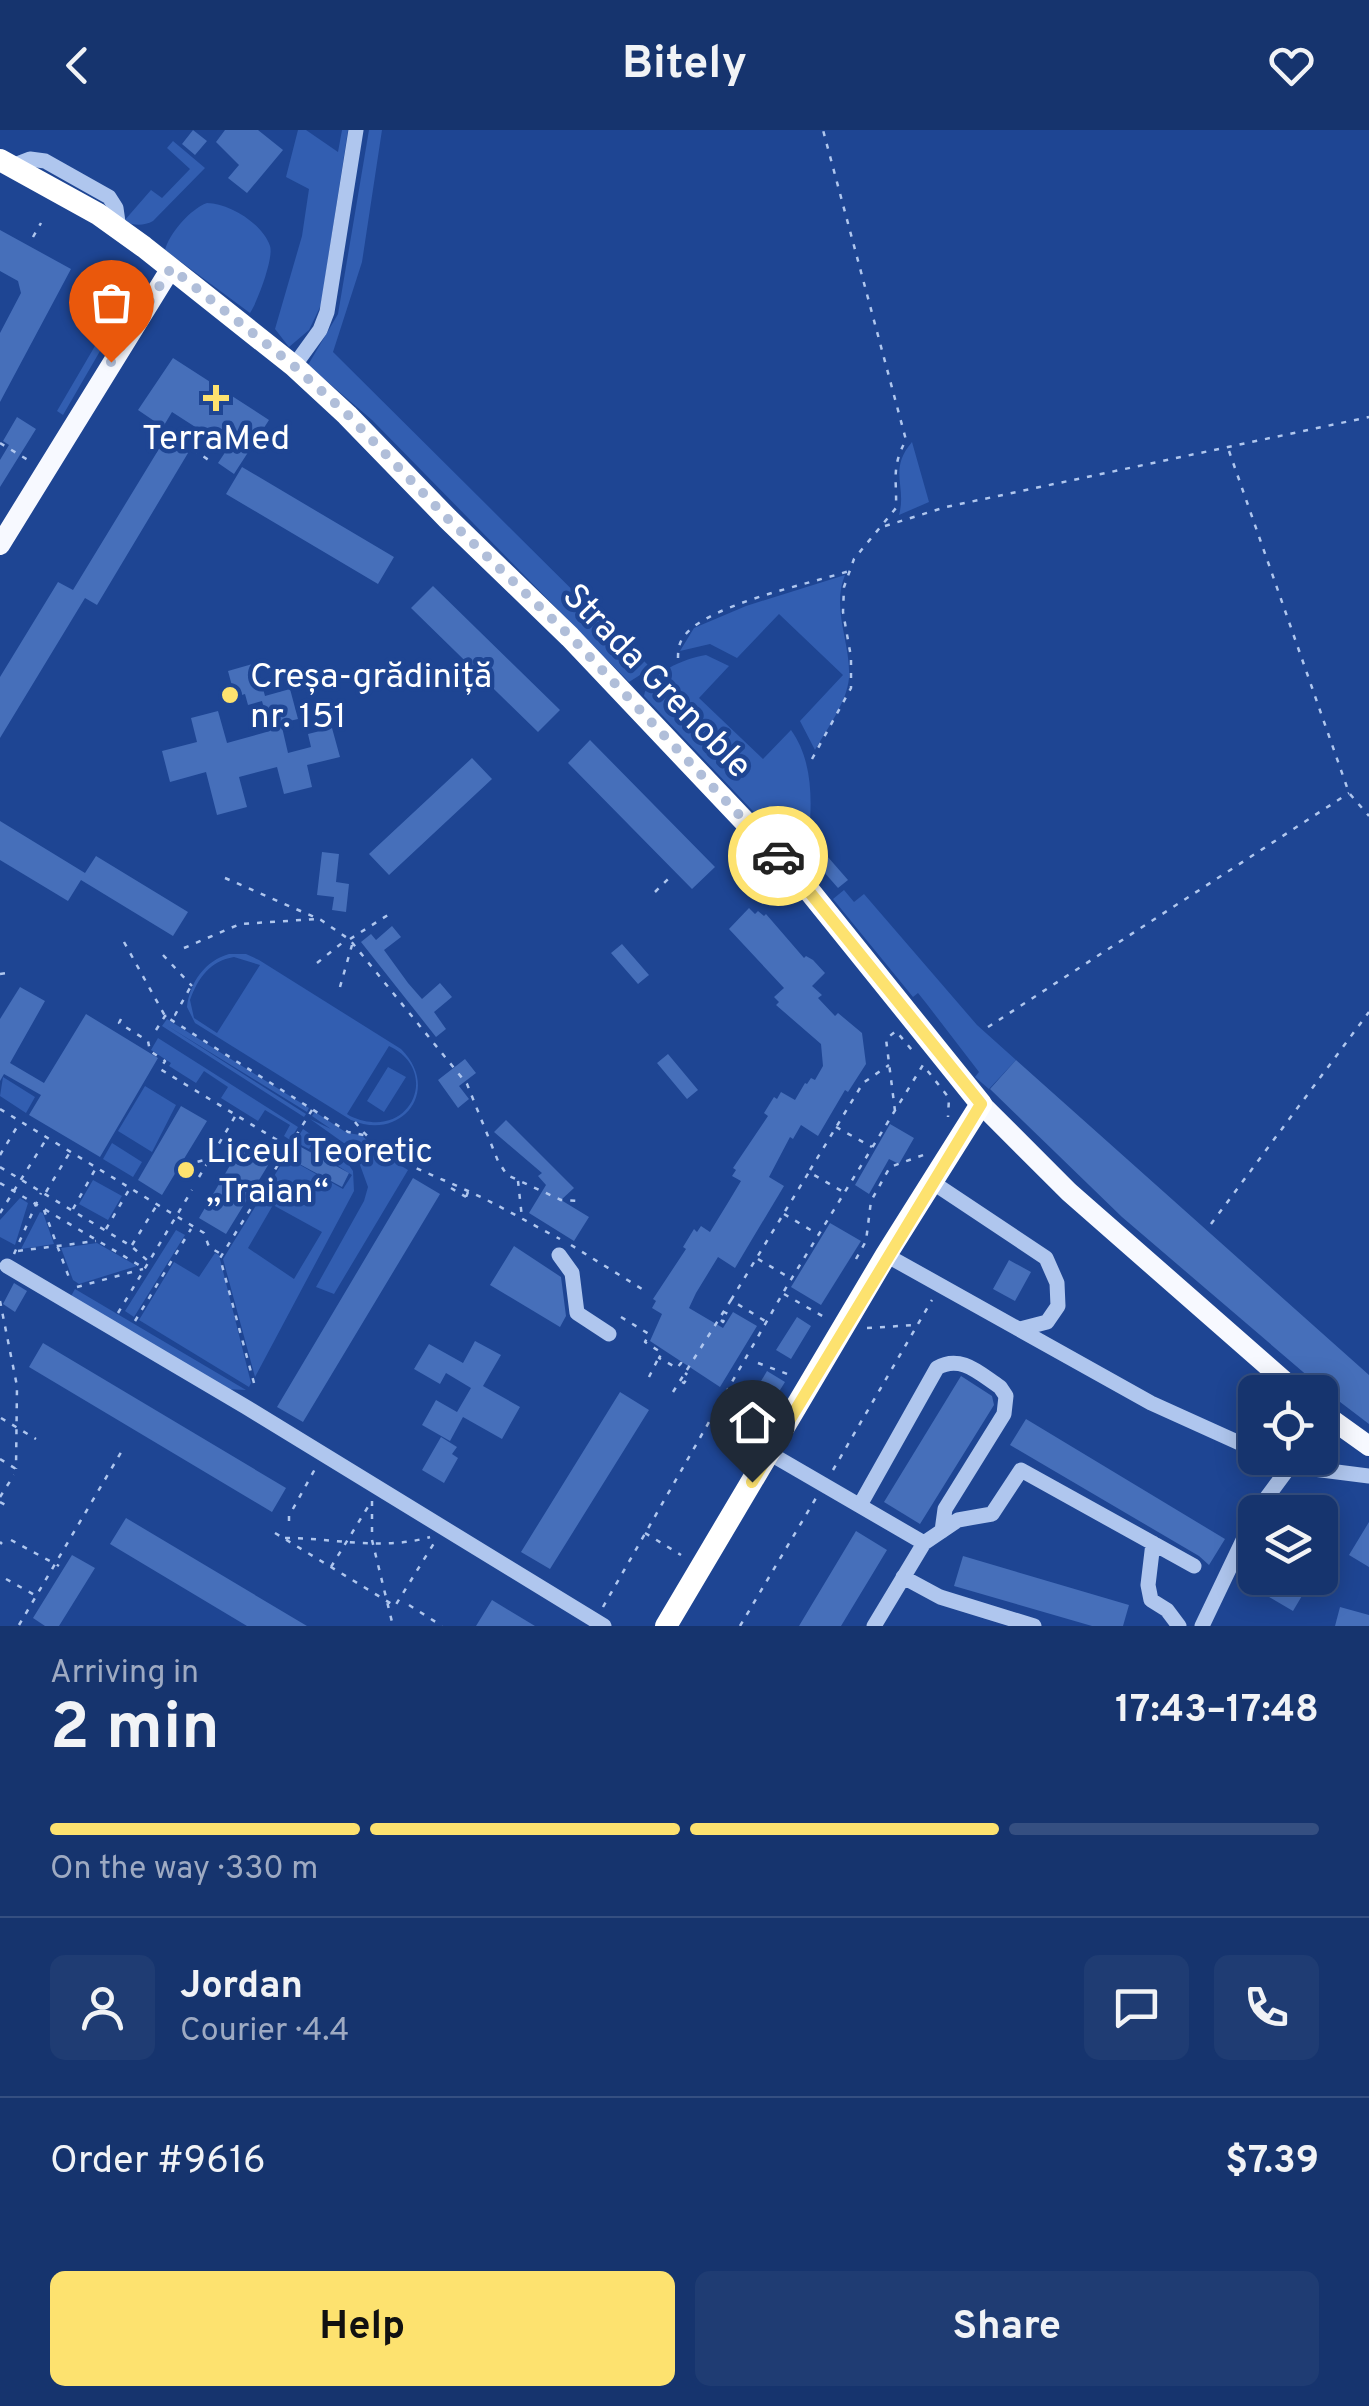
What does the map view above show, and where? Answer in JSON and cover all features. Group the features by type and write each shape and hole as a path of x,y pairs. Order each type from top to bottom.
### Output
{"highway":[{"name":"Strada Grenoble","path":"6,163 119,228 294,366 348,415 448,519 570,636 803,884 981,1104"},
{"path":"666,1626 886,1255 981,1104"}],"main road":[{"path":"0,544 171,268"},
{"name":"Strada Grenoble","path":"981,1104 1082,1204 1278,1375"},
{"path":"1338,1424 1369,1446"}],"street":[{"path":"294,366 320,330 327,312 356,130"},
{"path":"932,1182 1046,1258 1057,1283 1058,1306 1046,1322 1020,1329"},
{"path":"560,1255 572,1273 577,1313 609,1334"},
{"path":"886,1255 1151,1404 1238,1442"},
{"path":"7,1266 600,1623"},
{"path":"860,1505 937,1368 956,1362 965,1364 1000,1387 1006,1405 945,1509 942,1531"},
{"path":"769,1453 924,1543"},
{"path":"874,1626 924,1543 958,1520 992,1514 1021,1470 1194,1566"},
{"path":"1338,1474 1369,1476"},
{"path":"1153,1543 1148,1585 1152,1600 1168,1610 1180,1626"},
{"path":"1202,1626 1238,1551"},
{"path":"903,1577 940,1597 1034,1626"}],"path":[{"path":"812,759 851,688 851,658 842,599 854,559 896,508 892,476 897,453 906,440 823,130"},
{"path":"33,236 40,223"},
{"path":"105,284 128,298"},
{"path":"883,526 946,507 1369,417"},
{"path":"182,442 213,463"},
{"path":"0,443 28,460"},
{"path":"1228,448 1349,793 1369,816"},
{"path":"678,658 683,638 694,626 740,604 850,570"},
{"path":"988,1027 1349,793"},
{"path":"225,878 321,920 350,940 467,1084 498,1161 508,1175 561,1200 578,1202"},
{"path":"655,892 669,878"},
{"path":"318,963 391,913"},
{"path":"184,948 240,924 321,920"},
{"path":"340,987 350,940"},
{"path":"124,942 165,1016 348,1132 365,1135"},
{"path":"162,955 192,986 174,1015 165,1016"},
{"path":"0,974 7,973"},
{"path":"179,1008 178,1019 184,1028"},
{"path":"1211,1224 1369,1012"},
{"path":"156,1030 165,1016"},
{"path":"121,1018 119,1023 148,1041 150,1052 164,1061 160,1069 288,1146"},
{"path":"895,1112 886,1040 896,1031 949,1098 946,1123"},
{"path":"673,1392 863,1083 889,1064"},
{"path":"600,1623 645,1533 766,1322 923,1065"},
{"path":"254,1383 220,1258 312,1108"},
{"path":"0,1109 204,1233 209,1247 222,1254"},
{"path":"199,1177 236,1115"},
{"path":"0,1155 20,1121"},
{"path":"355,1122 365,1135 400,1162 469,1191 583,1251 642,1289"},
{"path":"836,1127 873,1148"},
{"path":"0,1213 47,1138"},
{"path":"856,1258 866,1241 871,1200 890,1166 925,1154 933,1144"},
{"path":"7,1266 34,1204 70,1152"},
{"path":"185,1165 210,1158"},
{"path":"0,1167 106,1230 148,1261"},
{"path":"72,1210 97,1168"},
{"path":"810,1172 845,1193"},
{"path":"518,1180 522,1219"},
{"path":"0,1183 144,1268"},
{"path":"106,1230 130,1188"},
{"path":"450,1188 468,1199 469,1191"},
{"path":"118,1311 192,1190"},
{"path":"131,1246 158,1204"},
{"path":"44,1209 71,1283"},
{"path":"783,1213 819,1236"},
{"path":"135,1321 193,1226"},
{"path":"18,1252 97,1240"},
{"path":"756,1258 792,1279"},
{"path":"77,1287 144,1268"},
{"path":"914,1333 940,1285"},
{"path":"783,1293 824,1317"},
{"path":"731,1300 766,1322"},
{"path":"0,1301 16,1386 16,1469 0,1459"},
{"path":"621,1317 650,1334 645,1342 662,1353 648,1377"},
{"path":"867,1328 918,1325"},
{"path":"659,1358 677,1368 681,1362 689,1367"},
{"path":"758,1363 792,1376"},
{"path":"1,1418 36,1439"},
{"path":"19,1625 123,1449"},
{"path":"289,1521 288,1516 323,1454"},
{"path":"8,1507 0,1500 14,1475"},
{"path":"332,1567 372,1501 373,1544 393,1626"},
{"path":"275,1533 395,1606 437,1540 416,1527"},
{"path":"645,1533 681,1555"},
{"path":"283,1538 329,1538 373,1544 407,1543 432,1536"},
{"path":"11,1540 57,1565"},
{"path":"6,1579 38,1597"},
{"path":"409,1605 442,1626"}],"shaded area":[{"path":"298,130 306,130 338,152 342,130 348,130 321,305 309,330 289,347 275,329 302,236 309,189 286,177"},
{"path":"369,130 382,130 362,262 333,352 651,668 629,682 372,420 308,365 338,314"},
{"path":"173,141 205,168 153,221 138,225 124,221 151,190 162,198 190,169 167,148"},
{"path":"207,203 244,216 270,246 267,270 250,313 165,250 181,223"},
{"path":"123,298 129,301 63,415 57,411"},
{"path":"912,442 929,502 899,515 899,470"},
{"path":"845,575 840,601 849,678 845,696 815,750 800,721 843,675 779,614 737,658 710,644 680,651 694,628 746,606"},
{"path":"706,655 729,666 699,698 763,759 791,730 800,745 810,797 806,867 644,696 659,674 678,663"},
{"path":"844,890 854,902 864,894 977,1025 1016,1060 989,1089 975,1077 979,1072 918,993 913,997 833,899"},
{"path":"246,954 259,960 401,1049 413,1065 418,1080 411,1108 386,1124 351,1120 195,1023 187,1007 191,989 206,967 220,957","holes":["234,957 260,965 217,1033 194,1018 190,1000 206,972 218,962","389,1046 405,1057 414,1071 412,1101 389,1120 371,1122 350,1116 347,1114"]},
{"path":"167,1019 309,1108 307,1112 166,1025 306,1114 304,1117 162,1026"},
{"path":"158,1038 298,1127 290,1140 284,1136 290,1125 265,1110 258,1121 221,1098 228,1087 204,1071 196,1083 169,1066 171,1063 151,1050"},
{"path":"388,1067 406,1077 384,1112 367,1101"},
{"path":"3,1077 35,1097 26,1113 0,1096"},
{"path":"145,1086 176,1105 152,1152 118,1131"},
{"path":"315,1112 347,1133 361,1135 408,1170 334,1294 316,1287 368,1187 355,1151 310,1119 331,1129 312,1116"},
{"path":"303,1129 316,1138 309,1149 299,1144 291,1160 343,1189 352,1175 335,1164 341,1154 353,1171 354,1191 255,1377 223,1259","holes":["273,1205 322,1232 294,1279 248,1248"]},
{"path":"112,1143 142,1162 133,1177 103,1159"},
{"path":"93,1180 122,1196 108,1220 79,1204"},
{"path":"20,1198 28,1203 15,1245 0,1237 0,1220"},
{"path":"40,1212 54,1244 21,1249"},
{"path":"176,1230 185,1235 134,1317 125,1311"},
{"path":"97,1243 137,1266 79,1284 73,1280 61,1248"},
{"path":"215,1253 219,1255 249,1387 139,1320 174,1262 199,1277"},
{"path":"75,1289 246,1390 224,1389 70,1298"}],"building":[{"path":"193,130 207,141 195,155 182,144"},
{"path":"225,130 258,130 283,150 247,193 228,178 239,165 216,142"},
{"path":"0,230 71,269 0,402 0,333 21,293 18,281 0,271"},
{"path":"173,358 269,420 234,474 218,463 228,448 172,412 163,427 138,410"},
{"path":"17,417 36,429 0,487 0,460 9,445 3,441"},
{"path":"165,439 188,453 97,605 85,598 0,738 0,677 58,582 73,590"},
{"path":"242,467 394,557 378,584 226,494"},
{"path":"433,586 560,710 538,732 411,608"},
{"path":"256,663 265,696 290,689 298,719 281,723 288,753 311,747 308,734 332,728 340,757 307,765 312,787 284,794 277,767 239,777 247,807 217,815 206,772 170,782 162,751 197,742 191,718 218,711 227,743 270,731 262,701 248,705 245,694 235,697 228,671"},
{"path":"590,740 715,867 692,889 568,763"},
{"path":"472,758 492,779 389,875 369,854"},
{"path":"0,821 85,873 96,856 188,912 173,936 81,880 68,901 0,860"},
{"path":"322,852 339,854 336,882 349,884 346,912 332,910 334,897 317,895"},
{"path":"827,856 848,880 838,888 817,864"},
{"path":"749,908 755,914 766,914 804,958 813,960 825,973 812,986 835,1016 838,1013 862,1033 866,1064 848,1092 845,1090 818,1136 801,1125 793,1139 790,1137 769,1177 784,1186 735,1268 718,1257 689,1308 723,1328 733,1312 757,1326 720,1387 650,1341 662,1314 652,1308 656,1301 653,1299 686,1249 683,1247 694,1229 697,1232 701,1226 710,1232 741,1181 732,1176 736,1170 733,1168 768,1116 764,1113 774,1097 777,1099 781,1092 795,1100 805,1083 811,1078 815,1080 823,1066 821,1044 776,1005 779,1002 774,997 784,988 729,929"},
{"path":"392,926 401,937 384,950 408,983 422,999 440,983 452,997 434,1012 446,1029 436,1037 361,942 371,934 376,940"},
{"path":"622,944 649,975 638,984 611,953"},
{"path":"20,987 45,1001 10,1063 44,1083 86,1014 158,1058 100,1157 29,1115 41,1095 4,1074 0,1081 0,1019"},
{"path":"668,1054 698,1090 687,1099 657,1063"},
{"path":"465,1059 476,1073 459,1086 469,1099 458,1108 438,1080"},
{"path":"1016,1060 1369,1375 1369,1424 1338,1400 1338,1375 1307,1375 1122,1217 990,1089"},
{"path":"181,1106 207,1121 162,1195 138,1180"},
{"path":"506,1120 574,1188 561,1200 589,1217 574,1241 529,1213 546,1185 538,1176 542,1173 494,1132"},
{"path":"890,1124 914,1138 899,1164 889,1159 869,1194 855,1185"},
{"path":"242,1145 270,1162 226,1234 199,1218"},
{"path":"299,1146 349,1173 342,1187 292,1160"},
{"path":"413,1178 440,1194 303,1422 277,1407"},
{"path":"830,1223 861,1241 821,1305 791,1287"},
{"path":"514,1246 561,1277 566,1316 560,1327 490,1285"},
{"path":"1009,1260 1031,1272 1015,1301 993,1289"},
{"path":"14,1283 27,1291 15,1312 3,1304"},
{"path":"797,1317 811,1326 791,1359 776,1350"},
{"path":"475,1341 501,1355 483,1386 520,1407 502,1439 463,1417 450,1441 422,1425 436,1400 457,1412 471,1388 446,1373 440,1384 414,1369 429,1344 463,1363"},
{"path":"43,1343 286,1488 272,1512 29,1367"},
{"path":"767,1371 785,1382 767,1411 750,1400"},
{"path":"961,1376 992,1396 994,1405 920,1524 884,1502"},
{"path":"620,1392 649,1410 550,1569 521,1552"},
{"path":"1026,1419 1225,1539 1209,1565 1010,1445"},
{"path":"441,1437 457,1447 452,1454 458,1458 444,1483 422,1470"},
{"path":"126,1518 307,1626 247,1626 110,1544"},
{"path":"1369,1522 1369,1567 1349,1555"},
{"path":"856,1531 887,1550 841,1626 799,1626"},
{"path":"72,1555 95,1568 59,1626 45,1626 33,1618"},
{"path":"963,1556 1129,1605 1123,1626 1092,1626 954,1586"},
{"path":"1266,1595 1302,1595 1293,1611"},
{"path":"492,1600 535,1626 476,1626"},
{"path":"1340,1607 1369,1615 1369,1626 1335,1626"}],"way so far":[{"path":"111,362 171,268 294,366 348,415 448,519 570,636 778,856"}],"place":[{"name":"TerraMed","path":"216,398"},
{"name":"Creșa-grădiniță nr. 151","path":"230,695"},
{"name":"Liceul Teoretic „Traian“","path":"186,1170"}],"route":[{"path":"752,1482 886,1255 981,1104 778,856"}]}
